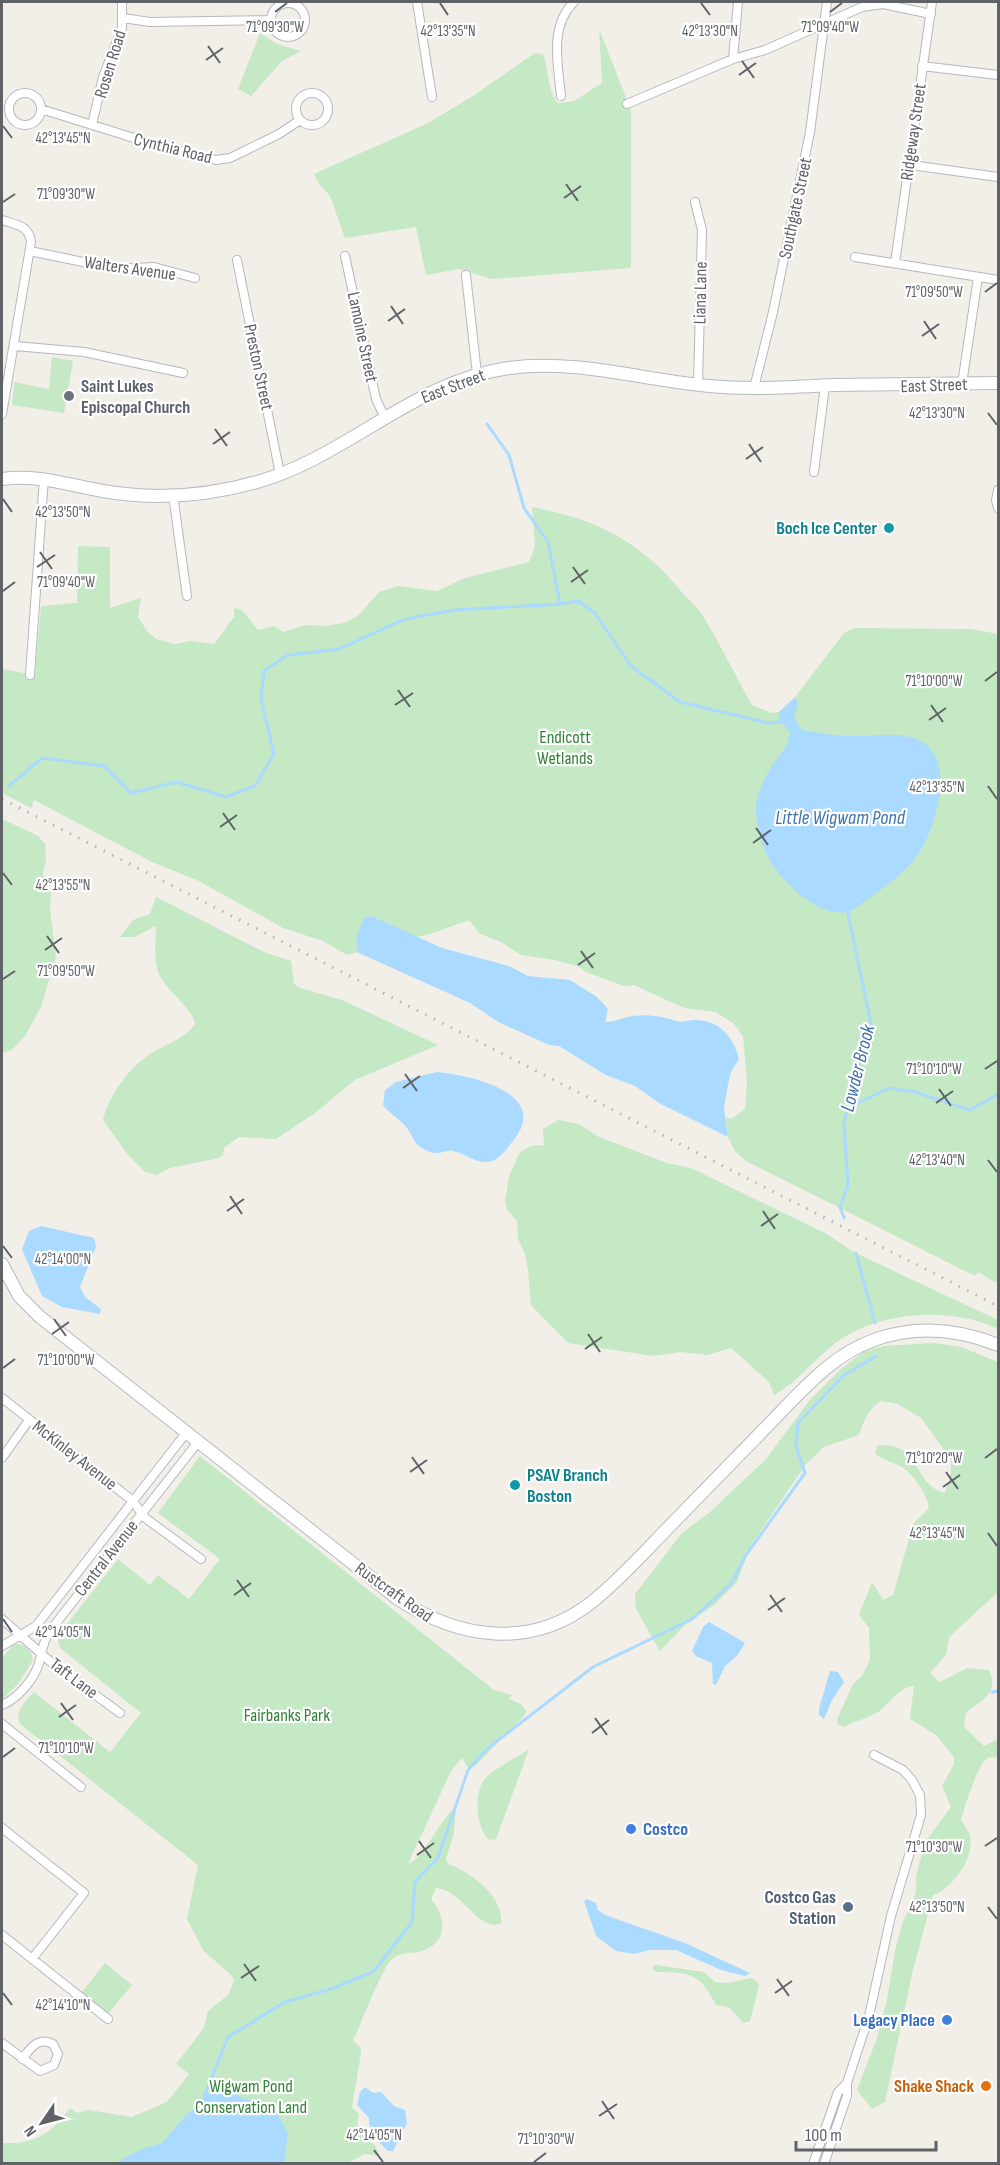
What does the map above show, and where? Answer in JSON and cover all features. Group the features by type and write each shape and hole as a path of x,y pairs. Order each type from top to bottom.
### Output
{"main road":[{"name":"East Street","path":"2,479 44,478 104,491 173,495 199,494 244,485 302,465 424,395 477,374 512,368 604,369 698,385 754,388 999,382"},
{"name":"Rustcraft Road","path":"2,1264 19,1296 40,1317 186,1433 398,1599 422,1615 469,1631 517,1632 554,1623 591,1603 792,1401 846,1354 881,1337 924,1330 954,1332 999,1345"}],"street":[{"name":"Rosen Road","path":"92,125 104,77 123,18 122,2"},
{"path":"417,2 432,97"},
{"path":"561,96 556,48 560,24 566,9 574,2"},
{"path":"733,59 738,2"},
{"name":"Southgate Street","path":"754,388 773,312 810,132 827,2"},
{"name":"Ridgeway Street","path":"895,263 911,165 922,66 928,47 932,2"},
{"path":"288,3 302,11 305,21 301,31 287,37 278,34 271,20 278,6 288,3"},
{"path":"627,104 733,59 765,50 862,7 883,4 931,14"},
{"path":"123,18 150,22 271,20"},
{"path":"922,66 999,75"},
{"name":"Cynthia Road","path":"41,109 200,158 216,160 230,158 279,134 300,120"},
{"path":"911,165 999,177"},
{"name":"Liana Lane","path":"695,202 702,230 698,385"},
{"path":"2,220 24,227 30,232 30,251 2,414"},
{"name":"Walters Avenue","path":"30,251 117,269 154,267 195,279"},
{"name":"Lamoine Street","path":"345,256 376,399 384,416"},
{"path":"855,257 999,280"},
{"name":"Preston Street","path":"237,260 280,474"},
{"path":"466,275 477,374"},
{"path":"962,384 978,277"},
{"path":"15,346 84,352 183,373"},
{"path":"814,472 825,386"},
{"path":"30,675 44,478"},
{"path":"999,490 996,500 999,508"},
{"path":"173,495 187,596"},
{"name":"McKinley Avenue","path":"2,1398 133,1501 141,1513 201,1559"},
{"path":"2,1458 29,1420"},
{"name":"Central Avenue","path":"2,1646 36,1626 186,1433"},
{"name":"Central Avenue","path":"2,1705 17,1696 31,1679 37,1669 49,1632 198,1442"},
{"name":"Taft Lane","path":"2,1619 19,1636 120,1713"},
{"path":"2,1724 81,1787"},
{"path":"824,2163 847,2097 847,2083 869,2016 885,1939 922,1811 920,1795 912,1780 903,1770 874,1755"},
{"path":"2,1828 84,1893 32,1959"},
{"path":"2,1935 108,2019"},
{"path":"2,2043 22,2059 37,2070 49,2069 57,2062 58,2054 56,2048 49,2042 37,2043 22,2059"},
{"path":"813,2163 838,2092 847,2083"}],"green space":[{"path":"599,29 631,110 631,268 491,279 459,269 426,275 416,227 345,238 330,196 319,184 314,174 428,123 473,96 535,53 543,54 552,93 558,103 574,101 602,83"},
{"path":"260,33 277,44 301,51 281,62 251,96 238,89"},
{"path":"52,357 73,361 64,413 12,405 14,382 49,389"},
{"name":"Endicott Wetlands","path":"532,507 596,525 632,545 648,558 701,613 752,705 772,713 794,710 798,703 795,697 844,633 855,628 971,629 998,634 998,1278 996,1283 978,1272 975,1276 746,1161 735,1151 728,1137 726,1117 731,1119 745,1109 747,1081 743,1036 734,1024 716,1012 684,1008 634,985 624,986 586,972 580,967 555,960 521,955 501,942 480,934 469,920 433,933 347,955 323,941 283,928 199,881 152,862 34,800 31,808 2,793 2,669 35,675 41,606 77,603 78,546 110,547 110,608 141,598 138,617 147,631 156,639 175,644 190,641 214,644 234,617 234,607 243,611 258,630 274,626 283,632 306,625 325,626 344,623 359,615 379,592 398,586 437,591 465,578 529,562 535,546"},
{"path":"2,819 38,836 45,844 46,859 43,874 51,893 50,909 56,956 41,1007 25,1036 12,1050 2,1053"},
{"path":"156,897 264,952 291,961 294,984 300,988 342,1000 438,1045 355,1080 315,1113 276,1139 239,1137 224,1148 223,1155 219,1158 170,1168 157,1175 145,1172 128,1155 103,1120 106,1110 116,1090 139,1062 182,1036 195,1024 190,1012 159,974 155,956 156,926 134,937 120,937 133,920 150,914"},
{"path":"558,1120 579,1124 599,1137 667,1163 691,1168 825,1233 854,1252 998,1320 998,1329 959,1317 938,1315 894,1318 873,1324 837,1342 783,1390 774,1395 769,1382 731,1348 707,1355 681,1352 653,1356 568,1343 531,1305 528,1270 525,1254 518,1239 517,1221 507,1210 505,1202 509,1176 520,1152 531,1146 544,1145 543,1129"},
{"path":"934,1343 961,1347 998,1362 998,1592 949,1637 946,1655 930,1673 940,1682 967,1668 989,1670 992,1678 991,1690 966,1713 964,1727 984,1746 998,1739 998,1758 990,1757 985,1760 971,1788 961,1819 970,1837 969,1854 955,1879 933,1895 912,1974 885,2102 872,2109 857,2090 877,2038 902,1924 916,1893 916,1876 925,1842 951,1807 942,1786 954,1764 954,1757 936,1735 910,1719 914,1686 901,1691 883,1708 869,1717 844,1727 838,1725 837,1719 853,1684 862,1676 870,1660 869,1628 859,1615 872,1582 883,1600 893,1595 913,1524 929,1508 915,1479 902,1467 878,1456 875,1453 877,1446 892,1446 903,1450 927,1482 945,1493 951,1473 951,1460 921,1418 898,1404 881,1401 867,1415 859,1435 824,1447 806,1464 751,1545 737,1582 714,1605 685,1625 660,1651 636,1609 635,1594 682,1533 710,1512 766,1459 809,1401 841,1369 865,1351 884,1346"},
{"name":"Fairbanks Park","path":"200,1456 494,1690 512,1695 509,1699 522,1705 526,1711 524,1716 475,1766 469,1769 462,1758 451,1771 408,1864 420,1855 456,1806 454,1833 446,1859 448,1864 484,1886 497,1904 501,1923 493,1925 485,1922 454,1895 436,1888 431,1899 442,1921 441,1935 437,1942 422,1951 395,1957 382,1974 353,2041 360,2047 361,2053 352,2107 359,2114 357,2125 376,2147 379,2156 365,2154 346,2164 2,2164 2,2143 24,2142 41,2136 49,2131 70,2108 77,2113 89,2110 132,2117 167,2102 189,2074 176,2064 204,2028 208,2011 228,1995 234,1981 232,1976 203,1950 187,1919 198,1865 21,1725 18,1716 21,1707 34,1692 110,1752 141,1713 60,1648 57,1637 118,1559 150,1585 158,1575 189,1599 220,1559 158,1513"},
{"path":"14,1644 27,1648 33,1660 18,1684 2,1700 2,1658"},
{"path":"529,1749 496,1839 489,1840 484,1834 478,1817 480,1789 489,1775"},
{"path":"105,1963 132,1985 108,2014 82,1992"},
{"path":"656,1965 704,1972 715,1982 728,1983 751,1978 758,1982 750,2021 743,2023 729,2007 716,2005 705,1987 694,1977 687,1974 656,1972 652,1967"}],"water":[{"name":"Little Wigwam Pond","path":"795,697 798,703 794,717 802,730 842,736 908,737 916,739 929,748 937,761 940,794 924,845 903,872 853,910 829,911 803,897 773,865 765,850 757,824 756,805 761,786 788,744 787,740 791,733 779,720 779,712"},
{"path":"371,916 442,948 509,966 528,976 570,980 597,997 608,1009 605,1022 650,1015 679,1022 704,1021 718,1027 729,1037 739,1059 730,1074 724,1108 728,1137 659,1103 635,1086 606,1075 559,1046 549,1045 500,1023 470,1003 359,953 357,939 359,931 364,918"},
{"path":"437,1072 468,1077 486,1083 515,1099 522,1111 522,1125 512,1142 499,1157 483,1162 451,1151 433,1153 427,1151 417,1144 408,1129 383,1105 385,1090 396,1082"},
{"path":"41,1226 94,1238 96,1247 80,1287 85,1297 101,1309 100,1314 62,1307 42,1296 22,1249 29,1231"},
{"path":"709,1622 745,1643 737,1656 725,1666 716,1685 713,1684 712,1663 696,1656 692,1651 703,1627"},
{"path":"830,1671 838,1672 844,1682 832,1700 824,1719 819,1715 819,1709"},
{"path":"587,1899 596,1903 598,1910 605,1915 685,1943 750,1973 745,1976 721,1970 676,1950 650,1950 634,1954 616,1951 596,1936 584,1901"},
{"path":"365,2087 373,2093 381,2092 394,2106 405,2110 407,2123 393,2151 388,2151 374,2136 369,2118 357,2105 360,2092"},
{"path":"228,2089 242,2098 273,2107 288,2133 284,2163 116,2163 139,2150 162,2143 188,2113 200,2105 207,2094"}],"waterway":[{"path":"9,786 42,758 104,766 131,793 177,782 226,797 255,786 274,754 261,699 264,671 288,655 339,649 405,619 454,610 560,604 548,542 524,508 509,455 487,424"},
{"path":"560,604 578,601 594,612 631,666 680,702 768,723 782,722"},
{"name":"Lowder Brook","path":"844,1218 840,1207 848,1185 844,1122 871,1024 847,909"},
{"path":"848,1108 889,1088 915,1092 970,1110 998,1094"},
{"name":"Lowder Brook","path":"856,1253 875,1323"},
{"path":"202,2102 228,2037 285,2002 334,1988 374,1971 412,1922 415,1882 438,1858 468,1770 488,1748 593,1667 692,1619 731,1584 746,1555 805,1473 796,1446 798,1423 843,1376 876,1356"},
{"path":"992,1692 998,1691"}],"railway":[{"path":"2,799 998,1306"}],"place":[{"name":"Saint Lukes Episcopal Church","path":"69,396"},
{"name":"Boch Ice Center","path":"889,528"},
{"name":"PSAV Branch Boston","path":"515,1485"},
{"name":"Costco","path":"631,1829"},
{"name":"Costco Gas Station","path":"848,1907"},
{"name":"Legacy Place","path":"947,2020"},
{"name":"Shake Shack","path":"986,2086"}],"park label":[{"name":"Wigwam Pond Conservation Land","path":"251,2096"}]}
